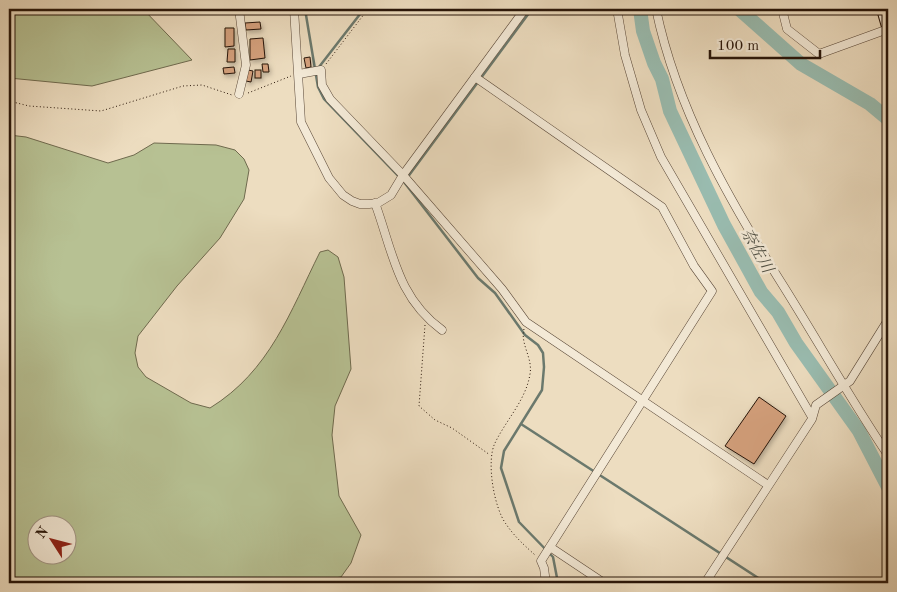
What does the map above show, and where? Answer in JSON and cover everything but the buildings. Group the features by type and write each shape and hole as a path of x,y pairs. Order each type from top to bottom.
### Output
{"main road":[{"path":"882,9 888,29"}],"street":[{"path":"239,9 246,65 239,94"},
{"path":"294,9 301,122 329,178 344,195 360,204 375,203 391,195 403,175 525,9"},
{"path":"617,9 625,55 640,110 661,157 812,417"},
{"path":"656,9 663,43 704,149 738,212 842,387 888,455"},
{"path":"782,9 788,29 819,54 888,29"},
{"path":"299,74 321,70 322,85 330,99 403,175 502,289 526,322 768,485"},
{"path":"475,77 662,207 694,266 712,290 644,401 541,561 546,583"},
{"path":"375,203 398,274 412,301 426,318 442,330"},
{"path":"705,583 812,417 816,405 850,381 888,320"},
{"path":"550,547 604,583"}],"path":[{"path":"321,70 368,9"},
{"path":"9,101 29,106 101,111 182,86 202,86 217,92 246,94 299,74"},
{"path":"426,318 418,406 435,420 452,428 491,456"},
{"path":"526,322 523,339 530,360 530,374 525,391 495,443 491,456 491,480 504,522 515,537 541,561"}],"green space":[{"path":"9,9 143,9 192,60 92,86 9,78"},
{"path":"9,135 26,137 108,163 134,155 154,143 216,145 235,150 244,159 249,170 244,199 220,238 177,286 138,336 135,353 138,367 146,377 191,403 210,408 231,393 263,358 276,339 320,252 328,250 338,257 344,277 351,369 335,406 332,435 339,496 361,535 351,563 341,577 302,583 9,583"}],"waterway":[{"path":"305,9 318,87 324,99 404,182 478,278 495,293 525,335 538,345 543,353 542,390 504,451 501,468 519,522 553,557 558,583"},
{"path":"319,67 364,9"},
{"path":"407,178 532,9"},
{"name":"奈佐川","path":"640,9 643,31 654,63 662,79 670,111 724,225 761,292 778,312 796,343 859,431 888,487"},
{"path":"739,9 801,64 870,104 888,119"},
{"path":"521,424 766,583"}]}
